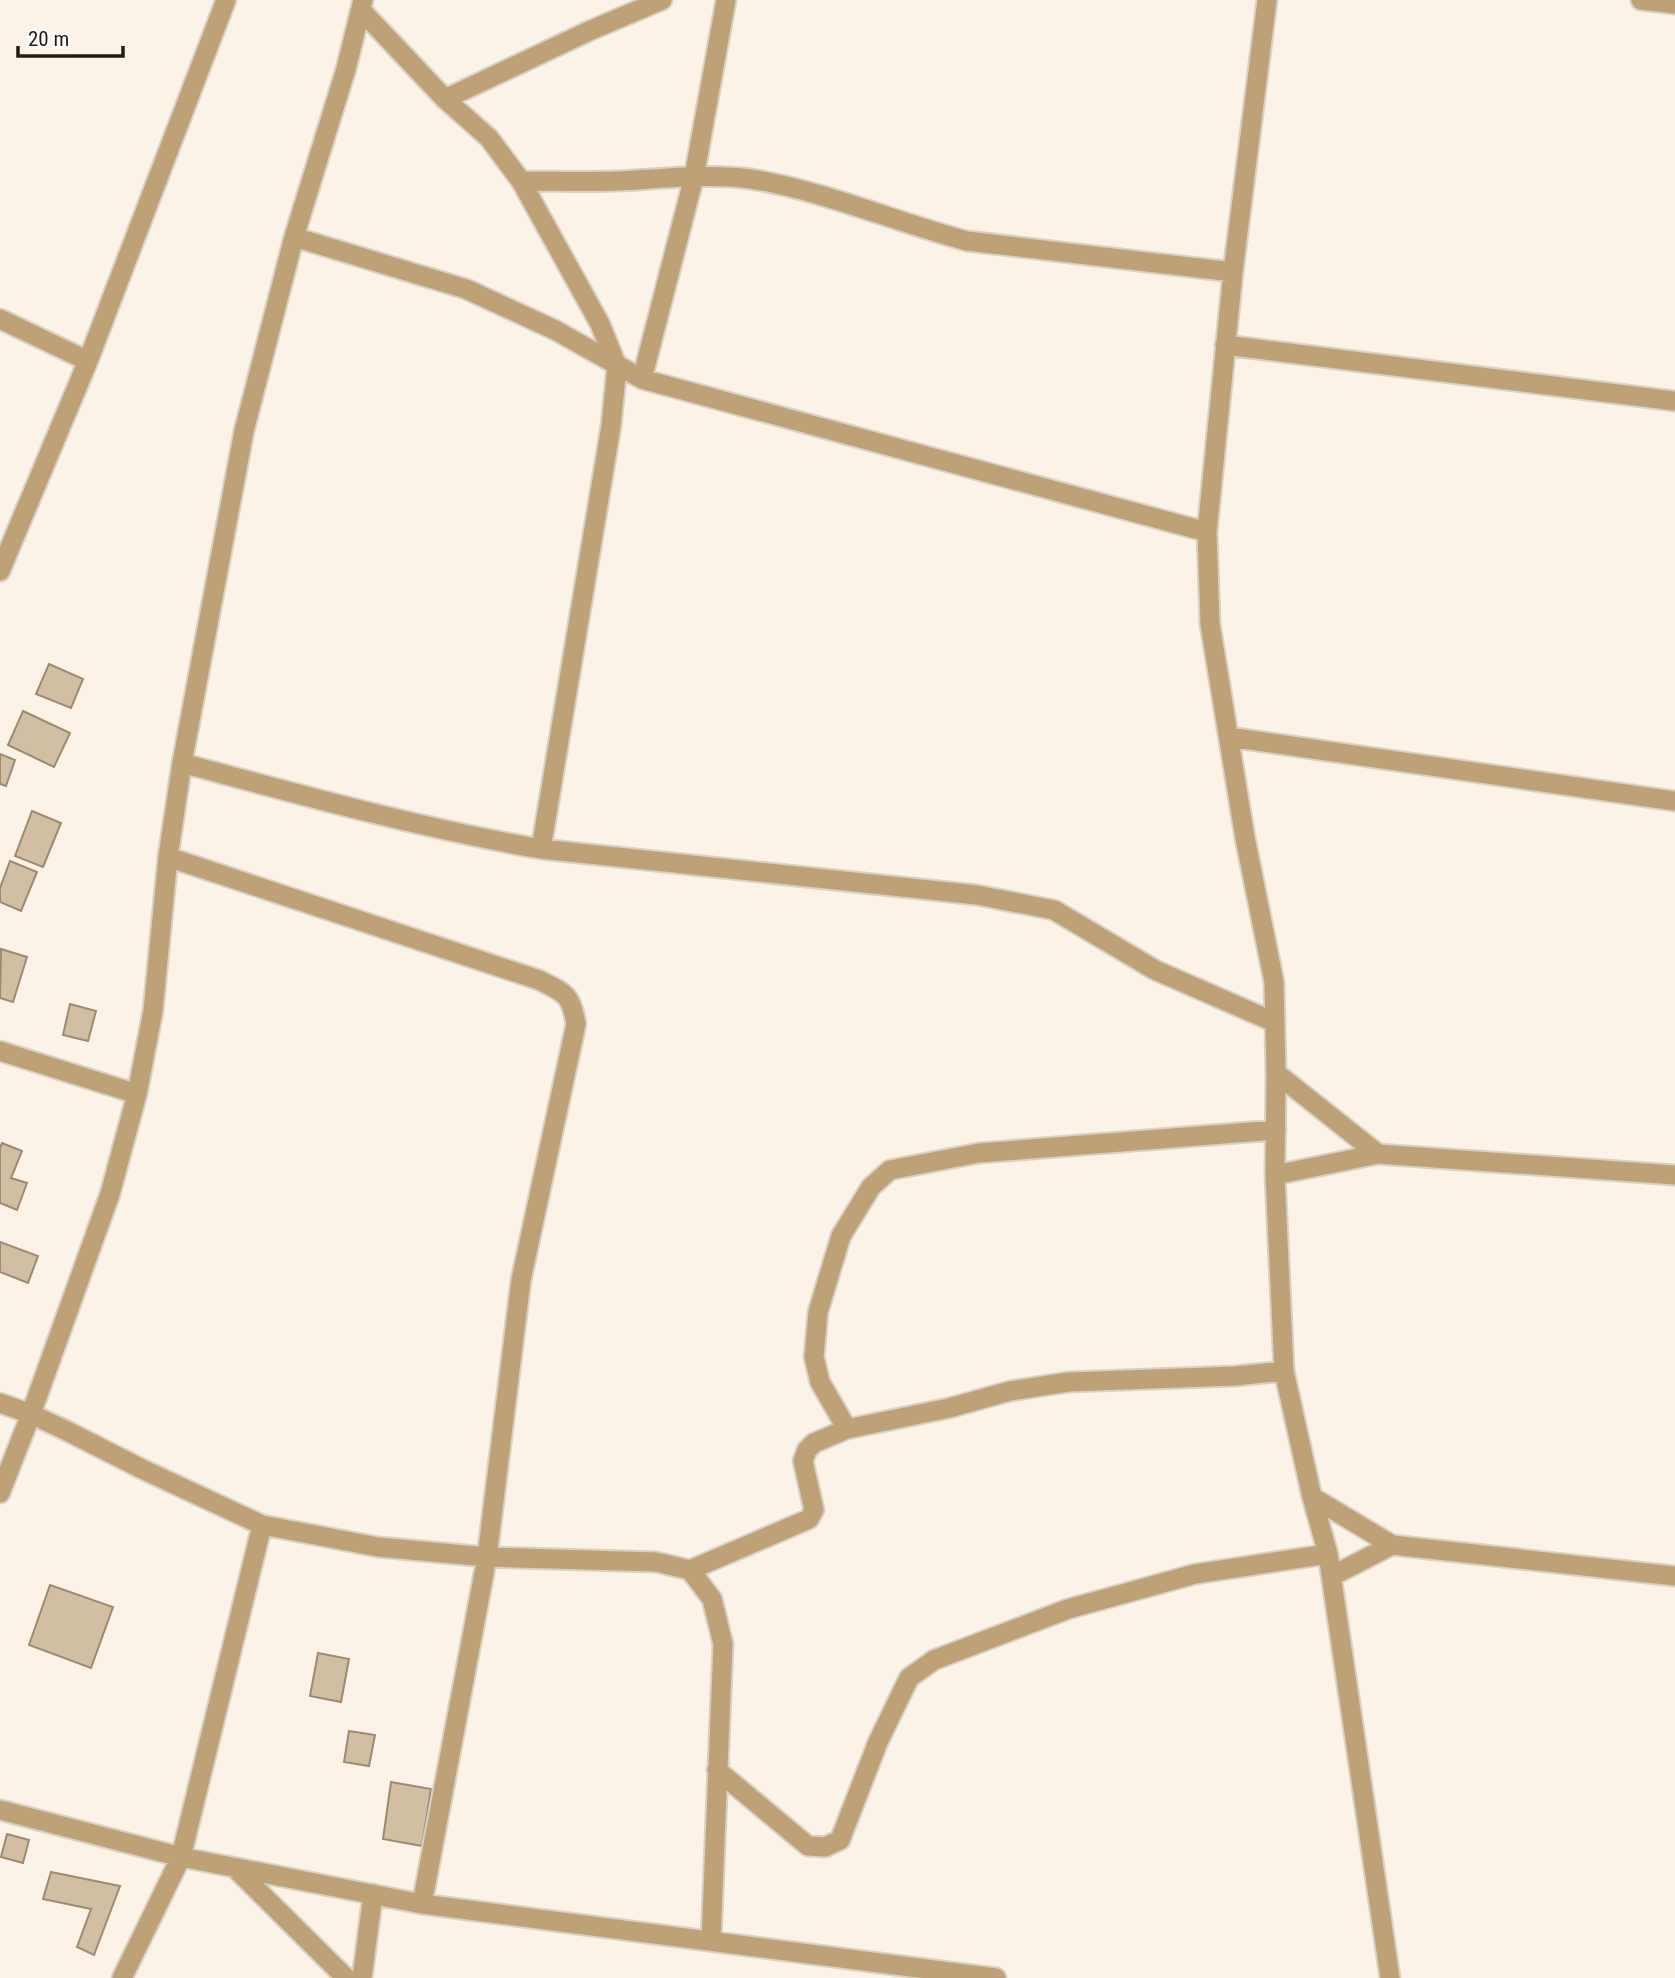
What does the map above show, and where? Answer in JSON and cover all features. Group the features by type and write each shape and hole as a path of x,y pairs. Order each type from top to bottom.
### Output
{"street":[{"path":"0,571 88,362 226,0"},
{"path":"445,99 662,0"},
{"path":"642,379 694,177 726,0"},
{"path":"1267,0 1233,272 1207,532 1210,624 1245,838 1273,982 1275,1175 1284,1371 1312,1497 1328,1553 1390,1978"},
{"path":"1641,0 1675,4"},
{"path":"362,5 445,99 489,138 521,181 600,324 617,366 611,426 541,849"},
{"path":"0,1493 110,1194 137,1094 153,1011 168,857 182,763 244,431 294,237 362,5"},
{"path":"521,181 694,177 750,179 811,193 967,241 1233,272"},
{"path":"294,237 466,289 555,330 642,379 1207,532"},
{"path":"0,319 88,362"},
{"path":"1225,345 1675,401"},
{"path":"1229,737 1675,801"},
{"path":"182,763 320,800 541,849 977,895 1054,910 1155,970 1275,1021"},
{"path":"168,857 539,980 559,990 573,1003 576,1024 521,1280 487,1557 422,1904"},
{"path":"0,1052 137,1094"},
{"path":"1276,1073 1378,1154"},
{"path":"847,1429 820,1382 814,1357 818,1312 841,1236 871,1188 890,1170 979,1153 1276,1130"},
{"path":"1275,1175 1378,1154 1675,1175"},
{"path":"0,1403 31,1414 262,1525 378,1547 487,1557 656,1562 690,1570 809,1519 814,1510 803,1461 807,1450 814,1443 847,1429 949,1408 1010,1391 1068,1382 1235,1376 1284,1371"},
{"path":"1312,1497 1392,1545 1675,1576"},
{"path":"122,1978 181,1857 262,1525"},
{"path":"1332,1576 1392,1545"},
{"path":"717,1770 808,1846 825,1847 841,1840 878,1742 909,1678 934,1660 1068,1609 1195,1574 1328,1553"},
{"path":"690,1570 712,1599 723,1644 711,1941"},
{"path":"0,1810 181,1857 422,1904 996,1978"},
{"path":"235,1868 346,1978"},
{"path":"362,1978 373,1894"}],"building":[{"path":"49,664 83,679 71,708 36,694"},
{"path":"23,711 70,733 54,767 8,745"},
{"path":"0,754 15,760 6,786 0,784"},
{"path":"32,811 61,823 43,867 15,856"},
{"path":"10,861 37,872 21,911 0,902 0,888"},
{"path":"1,949 27,957 13,1002 0,998"},
{"path":"70,1004 96,1011 88,1041 63,1035"},
{"path":"2,1143 22,1151 11,1178 27,1183 17,1210 0,1203"},
{"path":"0,1242 38,1256 28,1283 0,1272"},
{"path":"50,1585 113,1607 91,1668 29,1645"},
{"path":"318,1653 349,1659 341,1702 310,1696"},
{"path":"349,1731 375,1735 369,1766 344,1762"},
{"path":"391,1782 431,1789 422,1846 383,1839"},
{"path":"7,1834 29,1840 23,1863 1,1857"},
{"path":"51,1872 120,1886 94,1955 77,1947 91,1909 43,1899"}]}
